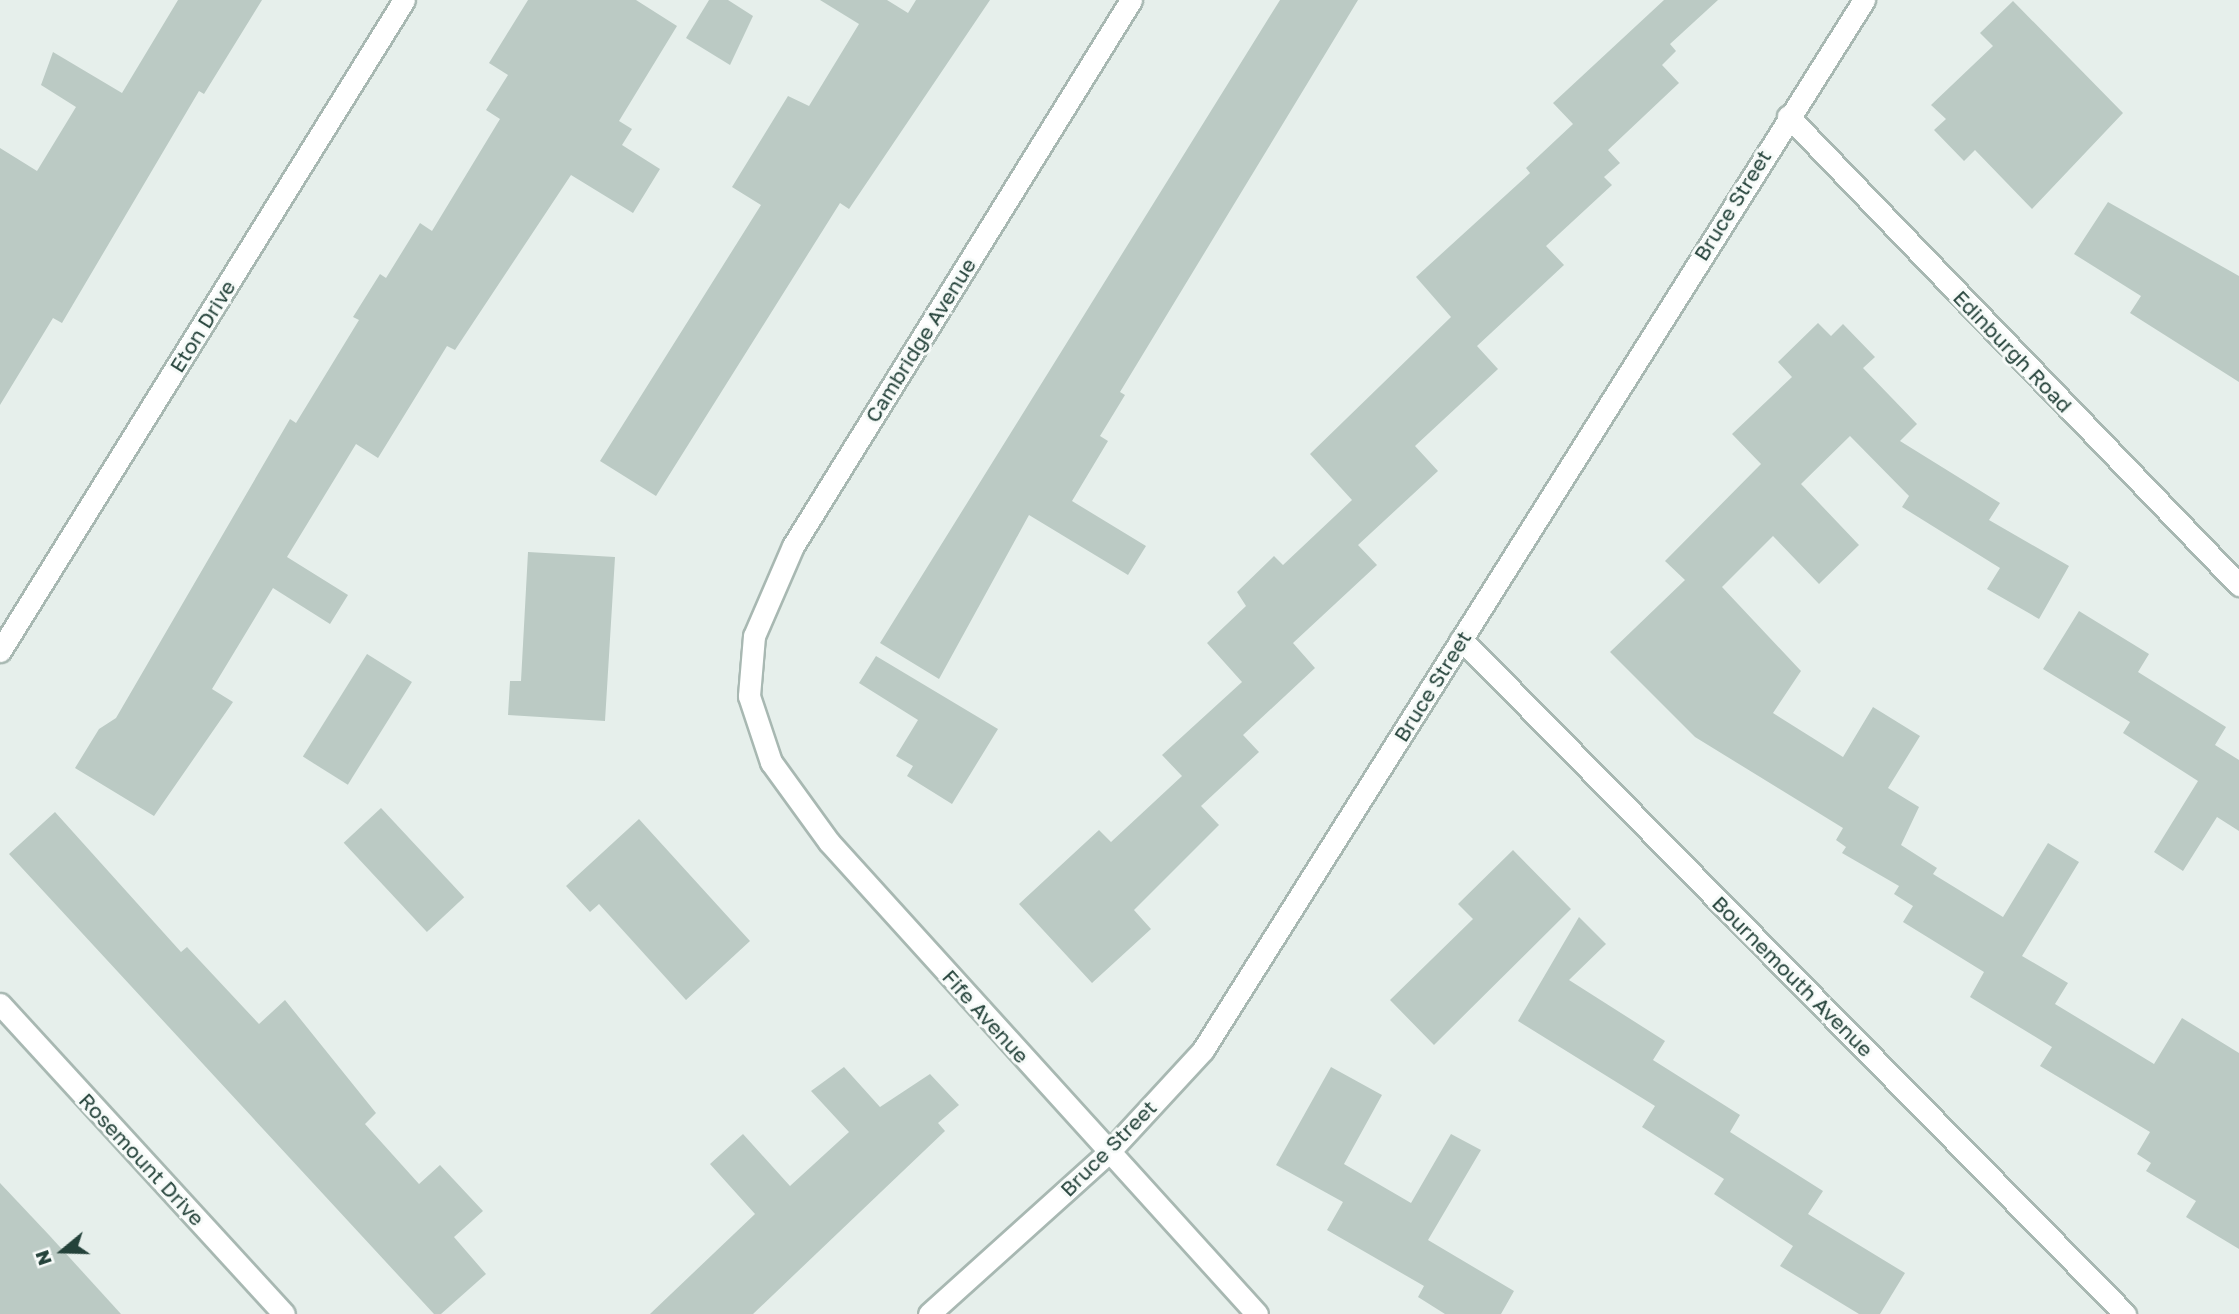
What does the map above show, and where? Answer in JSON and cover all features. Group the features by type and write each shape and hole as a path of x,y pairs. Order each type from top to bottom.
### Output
{"street":[{"name":"Eton Drive","path":"0,651 404,0"},
{"name":"Cambridge Avenue","path":"749,696 754,636 793,546 1131,0"},
{"name":"Bruce Street","path":"929,1314 1109,1152 1203,1050 1788,116 1864,0"},
{"name":"Edinburgh Road","path":"1788,116 2239,585"},
{"name":"Bournemouth Avenue","path":"1461,639 2125,1314"},
{"name":"Fife Avenue","path":"749,696 771,762 829,842 1257,1314"},
{"name":"Rosemount Drive","path":"0,1004 284,1314"}],"building":[{"path":"178,0 262,0 204,94 199,91 62,323 53,318 0,405 0,148 37,171 76,107 41,85 53,52 122,93"},
{"path":"528,0 636,0 677,26 619,121 632,129 622,145 660,169 633,213 571,175 455,350 447,346 378,458 356,444 287,557 348,595 330,624 273,588 212,689 233,702 154,816 75,768 99,729 116,718 290,419 296,423 359,320 353,317 380,274 386,278 420,223 432,231 500,119 486,110 508,75 489,63"},
{"path":"709,0 728,0 753,16 730,65 686,38"},
{"path":"820,0 887,0 908,13 916,0 990,0 849,209 840,203 656,496 600,461 761,205 732,187 788,96 809,106 859,24"},
{"path":"1280,0 1358,0 1120,392 1125,395 1100,436 1108,441 1072,501 1146,546 1128,575 1029,515 939,679 880,643"},
{"path":"1664,0 1718,0 1670,44 1676,51 1662,65 1679,83 1608,150 1620,163 1604,177 1612,185 1546,246 1564,265 1477,346 1498,369 1415,446 1438,471 1358,545 1377,565 1293,643 1315,668 1243,735 1259,752 1201,806 1219,825 1134,910 1151,929 1092,983 1019,904 1099,830 1111,842 1182,776 1162,755 1242,682 1207,643 1246,606 1237,592 1274,556 1283,565 1352,500 1310,454 1451,317 1416,277 1530,173 1526,168 1573,124 1553,103"},
{"path":"2013,1 2123,113 2032,209 1975,150 1964,161 1934,130 1946,119 1931,105 1993,46 1980,33"},
{"path":"2108,202 2239,276 2239,382 2130,313 2141,296 2074,254"},
{"path":"1818,323 1831,336 1843,324 1875,357 1863,368 1917,424 1900,441 2000,503 1989,520 2069,566 2039,619 1987,589 2000,568 1902,507 1909,496 1850,436 1801,484 1859,545 1819,584 1773,536 1722,587 1801,671 1773,713 1843,757 1873,707 1920,736 1888,788 1919,807 1901,845 1937,868 1933,874 2003,917 2048,843 2079,862 2022,956 2068,983 2055,1004 2154,1064 2182,1018 2239,1053 2239,1249 2186,1217 2196,1201 2146,1171 2151,1163 2137,1154 2150,1132 2040,1066 2052,1047 1970,997 1984,972 1903,922 1913,906 1894,894 1899,886 1842,853 1846,847 1836,840 1843,828 1695,737 1610,652 1685,580 1665,561 1761,464 1732,434 1792,377 1778,362"},
{"path":"528,552 615,557 605,721 508,715 510,681 521,681"},
{"path":"2079,611 2149,654 2138,672 2226,727 2215,745 2239,760 2239,831 2217,817 2183,871 2154,852 2198,781 2123,733 2130,722 2043,669"},
{"path":"367,654 412,682 348,785 303,757"},
{"path":"876,656 998,729 952,804 907,776 913,766 896,756 918,720 859,683"},
{"path":"381,808 464,897 427,932 344,843"},
{"path":"55,812 181,952 187,947 259,1024 285,1000 376,1113 365,1124 419,1184 440,1165 483,1211 454,1237 486,1274 441,1314 434,1314 9,854"},
{"path":"639,819 750,941 686,1000 599,904 590,912 566,886"},
{"path":"1513,850 1571,909 1434,1045 1390,1000 1473,919 1458,904"},
{"path":"1579,917 1606,944 1569,980 1665,1041 1653,1060 1740,1115 1730,1132 1823,1191 1808,1214 1905,1273 1880,1314 1859,1314 1780,1266 1793,1246 1714,1194 1724,1179 1642,1127 1655,1106 1518,1021"},
{"path":"844,1067 880,1107 930,1074 959,1105 938,1123 945,1131 753,1314 650,1314 755,1214 710,1164 743,1134 790,1186 849,1132 811,1091"},
{"path":"1331,1067 1382,1095 1344,1164 1411,1203 1451,1134 1481,1150 1428,1240 1514,1291 1501,1314 1445,1314 1418,1297 1424,1286 1327,1230 1343,1202 1276,1165"},
{"path":"0,1183 49,1235 121,1314 0,1314"}]}
